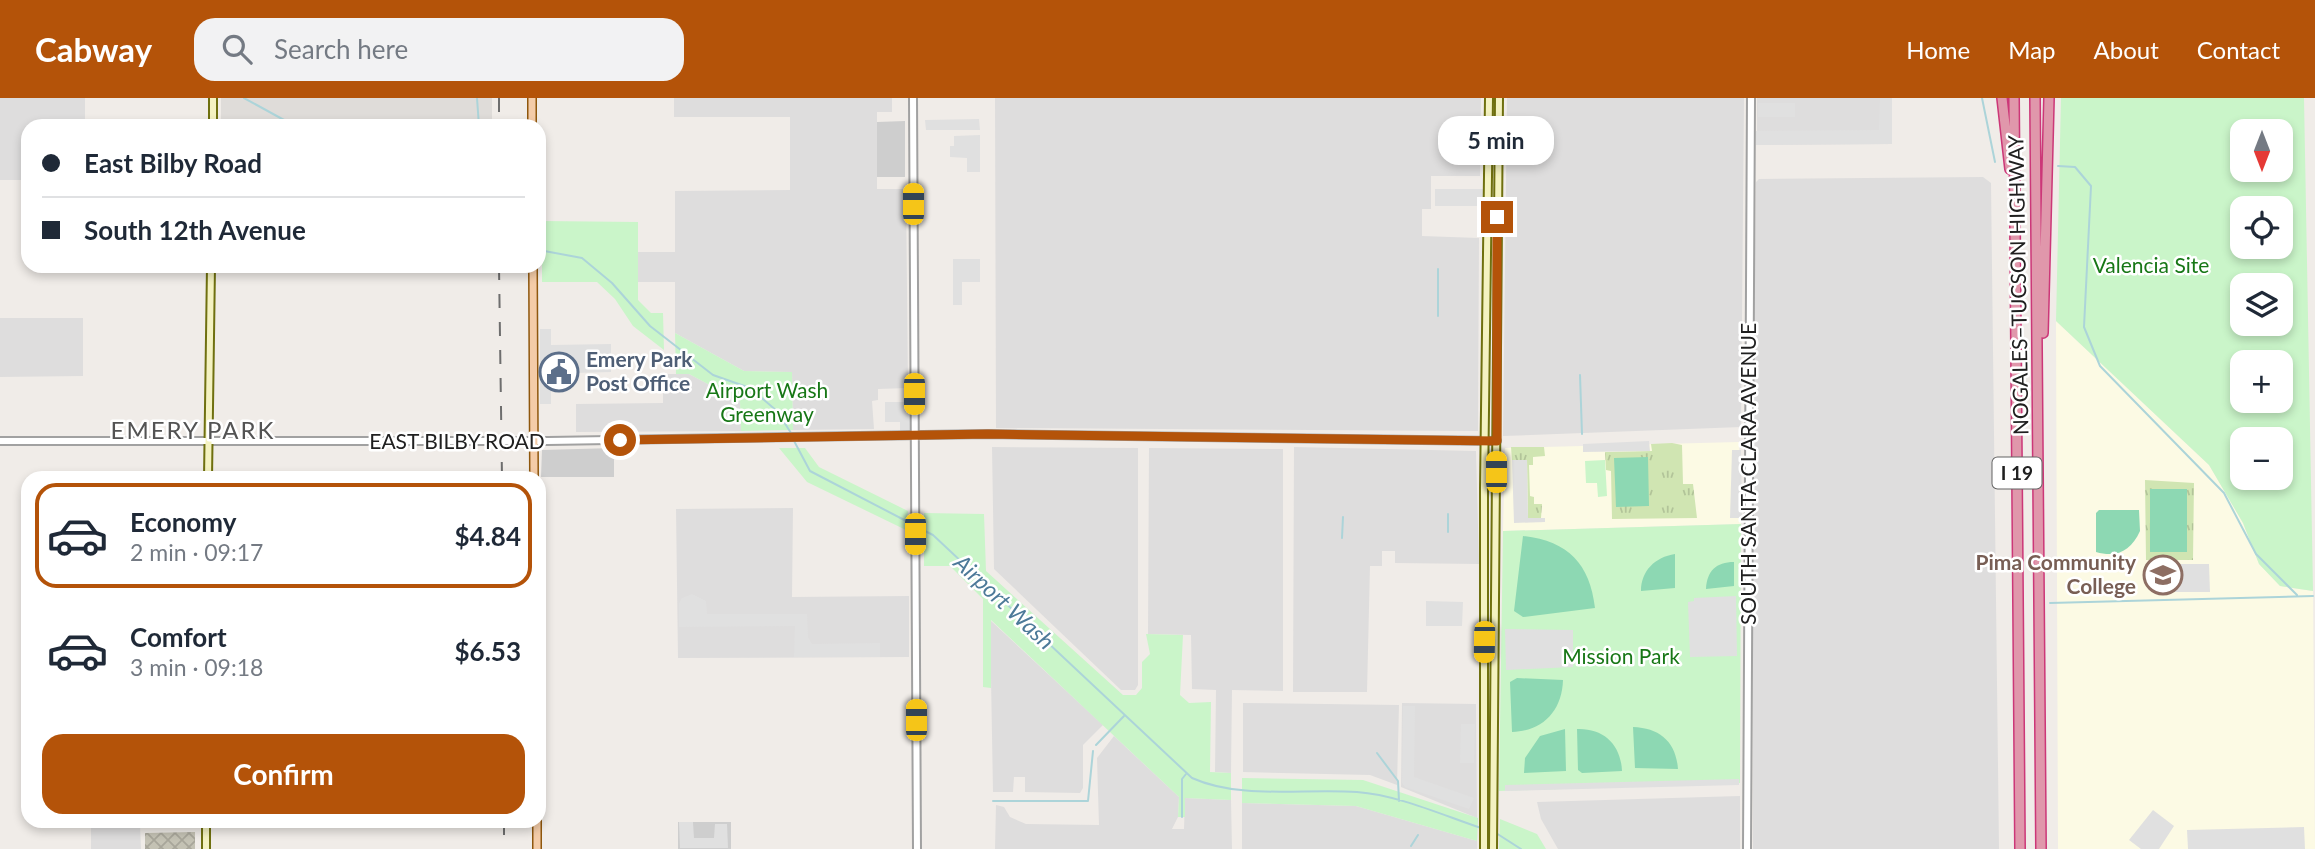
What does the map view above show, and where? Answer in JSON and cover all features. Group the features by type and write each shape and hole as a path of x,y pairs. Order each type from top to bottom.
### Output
{"highway":[{"path":"2002,98 2016,221"},
{"name":"NOGALES–TUCSON HIGHWAY","path":"2014,98 2020,849"},
{"name":"NOGALES–TUCSON HIGHWAY","path":"2035,98 2041,849"},
{"path":"2038,401 2046,280 2049,98"}],"main road":[{"path":"212,119 213,98"},
{"path":"532,98 532,119"},
{"path":"1484,849 1484,440 1489,98"},
{"path":"1493,845 1499,98"},
{"path":"208,471 211,273"},
{"path":"533,273 534,471"},
{"path":"1485,528 1497,527"},
{"path":"206,828 206,849"},
{"path":"537,828 537,849"}],"street":[{"path":"913,98 917,849"},
{"name":"SOUTH SANTA CLARA AVENUE","path":"1747,849 1751,98"},
{"name":"EAST BILBY ROAD","path":"0,441 534,441 914,438 988,434 1497,441"}],"shaded area":[{"path":"0,98 85,98 85,119 21,119 21,180 0,180"},
{"path":"221,98 492,98 492,119 221,119"},
{"path":"674,98 892,98 892,112 877,112 877,189 906,189 908,388 878,389 878,400 872,401 874,429 793,430 792,372 744,371 675,333 675,282 638,282 638,252 675,252 675,191 790,190 790,117 674,117"},
{"path":"995,98 1481,98 1480,176 1431,176 1431,209 1422,209 1422,236 1479,238 1478,431 996,428"},
{"path":"1507,98 1744,98 1741,427 1503,436"},
{"path":"1757,98 1892,98 1892,144 1757,145"},
{"path":"1880,98 1892,98 1892,144 1756,145 1756,131 1879,130"},
{"path":"1758,103 1795,103 1795,117 1758,117"},
{"path":"979,119 980,130 926,130 925,120"},
{"path":"905,121 905,177 877,177 877,122"},
{"path":"980,135 980,172 967,172 967,158 950,157 950,146 954,146 954,136"},
{"path":"1983,177 1991,183 1999,849 1753,849 1752,444 1756,182 1759,179"},
{"path":"1435,189 1483,189 1483,206 1435,206"},
{"path":"953,259 980,259 980,282 962,282 962,305 953,305"},
{"path":"0,318 83,318 83,376 0,377"},
{"name":"Pima Community College","path":"2056,321 2209,465 2243,523 2259,564 2280,586 2313,591 2315,849 2058,849"},
{"path":"540,329 551,329 551,345 611,344 611,372 574,373 574,358 551,359 551,404 540,404"},
{"path":"663,374 689,374 740,401 741,431 576,432 576,404 663,403"},
{"path":"905,390 910,390 911,431 900,431 900,422 885,422 885,402 905,402"},
{"path":"1649,441 1650,451 1583,452 1583,444"},
{"path":"1739,442 1741,524 1503,531 1505,448"},
{"path":"992,447 1138,448 1138,685 1135,690 1121,690 994,569"},
{"path":"1294,447 1476,451 1479,564 1395,563 1395,551 1382,551 1382,566 1370,566 1367,692 1293,692"},
{"path":"614,448 614,477 546,477 546,471 541,471 542,450"},
{"path":"1149,448 1283,449 1283,691 1232,690 1231,773 1215,772 1216,690 1192,689 1191,635 1148,634"},
{"path":"1732,450 1741,450 1742,518 1730,518"},
{"path":"1512,460 1527,460 1528,518 1545,518 1545,522 1514,523"},
{"path":"793,508 792,597 909,596 909,657 678,658 676,509"},
{"path":"2173,564 2209,564 2210,592 2173,592"},
{"path":"692,594 706,601 707,614 807,614 808,637 812,644 880,643 880,657 794,657 795,626 679,627 679,604 682,598"},
{"path":"1736,596 1737,656 1690,657 1688,602 1694,601 1694,598"},
{"path":"1426,601 1463,602 1462,626 1426,626"},
{"path":"990,620 1103,725 1083,745 1083,788 1080,793 1025,792 1025,777 1014,777 1013,792 993,792"},
{"path":"1505,629 1573,630 1573,667 1506,670"},
{"path":"1243,703 1399,705 1397,785 1370,775 1243,772"},
{"path":"1402,703 1476,704 1477,818 1401,787"},
{"path":"1403,706 1415,706 1414,777 1474,798 1469,809 1405,787 1402,783"},
{"path":"1461,724 1475,724 1474,763 1460,763"},
{"path":"1114,736 1179,797 1178,817 1172,829 1184,829 1185,798 1231,800 1232,849 995,849 996,805 1004,807 1010,817 1026,824 1099,825 1097,758"},
{"path":"1739,779 1739,785 1505,791 1505,785"},
{"path":"1740,796 1740,849 1558,849 1541,819 1537,802"},
{"path":"1242,803 1356,806 1477,841 1477,849 1242,849"},
{"path":"2153,810 2174,826 2159,849 2141,849 2129,840"},
{"path":"678,822 731,822 731,849 678,849"},
{"path":"679,822 693,822 694,838 714,838 715,824 727,824 728,848 680,848"},
{"path":"2304,827 2305,849 2188,849 2187,830"},
{"path":"91,828 140,828 141,849 91,849"},
{"path":"195,832 195,849 145,849 145,833"}],"green space":[{"name":"Valencia Site","path":"2061,98 2304,98 2313,591 2280,586 2259,564 2243,523 2209,465 2056,321"},
{"name":"Airport Wash Greenway","path":"546,221 638,222 638,300 651,313 663,313 664,350 633,326 615,299 597,282 542,282 542,273 546,273"},
{"name":"Airport Wash Greenway","path":"675,333 744,371 792,372 793,430 741,431 740,401 689,374 676,374"},
{"path":"1651,444 1682,445 1683,484 1693,484 1697,518 1612,519 1611,471 1606,470 1605,452 1652,451"},
{"path":"1511,447 1544,447 1545,456 1533,457 1533,465 1529,465 1530,496 1534,497 1534,504 1542,504 1541,518 1528,518 1527,460 1512,460"},
{"name":"Airport Wash Greenway","path":"779,448 805,448 819,467 908,511 906,530 807,482"},
{"path":"1648,457 1649,506 1616,507 1614,458"},
{"path":"1605,460 1607,496 1598,497 1597,483 1586,483 1585,461"},
{"path":"2145,480 2194,483 2193,560 2146,560"},
{"path":"2150,489 2187,489 2187,552 2150,552"},
{"path":"2099,510 2139,510 2140,531 2128,548 2110,554 2096,552 2096,513"},
{"path":"924,513 984,514 986,571 1123,695 1136,695 1142,688 1142,662 1150,654 1146,634 1183,635 1180,695 1189,703 1211,702 1210,772 1231,773 1231,800 1185,798 1185,817 1178,817 1179,797 991,620 991,688 983,687 983,599 950,566 924,566"},
{"name":"Mission Park","path":"1741,524 1740,783 1499,791 1503,531"},
{"path":"1523,536 1553,543 1574,557 1588,579 1595,608 1523,617 1514,611"},
{"path":"1675,554 1675,588 1641,591 1650,566 1661,558"},
{"path":"1734,562 1734,586 1706,589 1708,577 1717,566"},
{"path":"1517,678 1563,680 1559,701 1549,717 1533,728 1512,732 1510,682"},
{"path":"1633,727 1651,730 1665,738 1674,751 1678,769 1635,768"},
{"path":"1565,729 1566,771 1524,773 1525,758 1540,736"},
{"path":"1577,729 1595,731 1609,740 1618,753 1622,771 1582,773 1578,770"},
{"path":"1242,778 1363,780 1478,818 1477,841 1356,806 1242,803"},
{"path":"1500,819 1537,834 1546,849 1499,849"}],"waterway":[{"name":"Airport Wash","path":"244,98 282,119"},
{"path":"477,98 478,119"},
{"path":"1982,98 1995,162"},
{"path":"2058,166 2075,167 2091,186 2084,327 2100,366 2224,493 2256,554 2297,595"},
{"name":"Airport Wash","path":"546,251 582,258 612,283 650,326 713,375 750,388 777,411 791,433"},
{"path":"1438,269 1438,316"},
{"path":"1580,375 1582,434"},
{"name":"Airport Wash","path":"793,439 810,471 912,524"},
{"path":"1448,514 1448,532"},
{"path":"1342,538 1343,517"},
{"name":"Airport Wash","path":"917,527 933,535 1192,778 1211,785 1252,791 1337,791 1372,794 1404,801 1481,828"},
{"path":"2050,603 2313,596"},
{"path":"1096,745 1124,716"},
{"path":"993,801 1088,801 1093,751"},
{"path":"1377,753 1398,781 1399,801"},
{"path":"1182,817 1182,779 1186,774"},
{"name":"Airport Wash","path":"1496,833 1521,849"},
{"path":"1411,846 1418,835"}],"railway":[{"path":"499,98 499,119"},
{"path":"499,273 502,471"},
{"path":"504,828 504,849"}],"place":[{"name":"Emery Park Post Office","path":"559,372"},
{"name":"Pima Community College","path":"2163,575"}],"district":[{"name":"EMERY PARK","path":"193,431"}],"route":[{"path":"620,440 914,438 988,434 1497,441 1497,217"}]}
